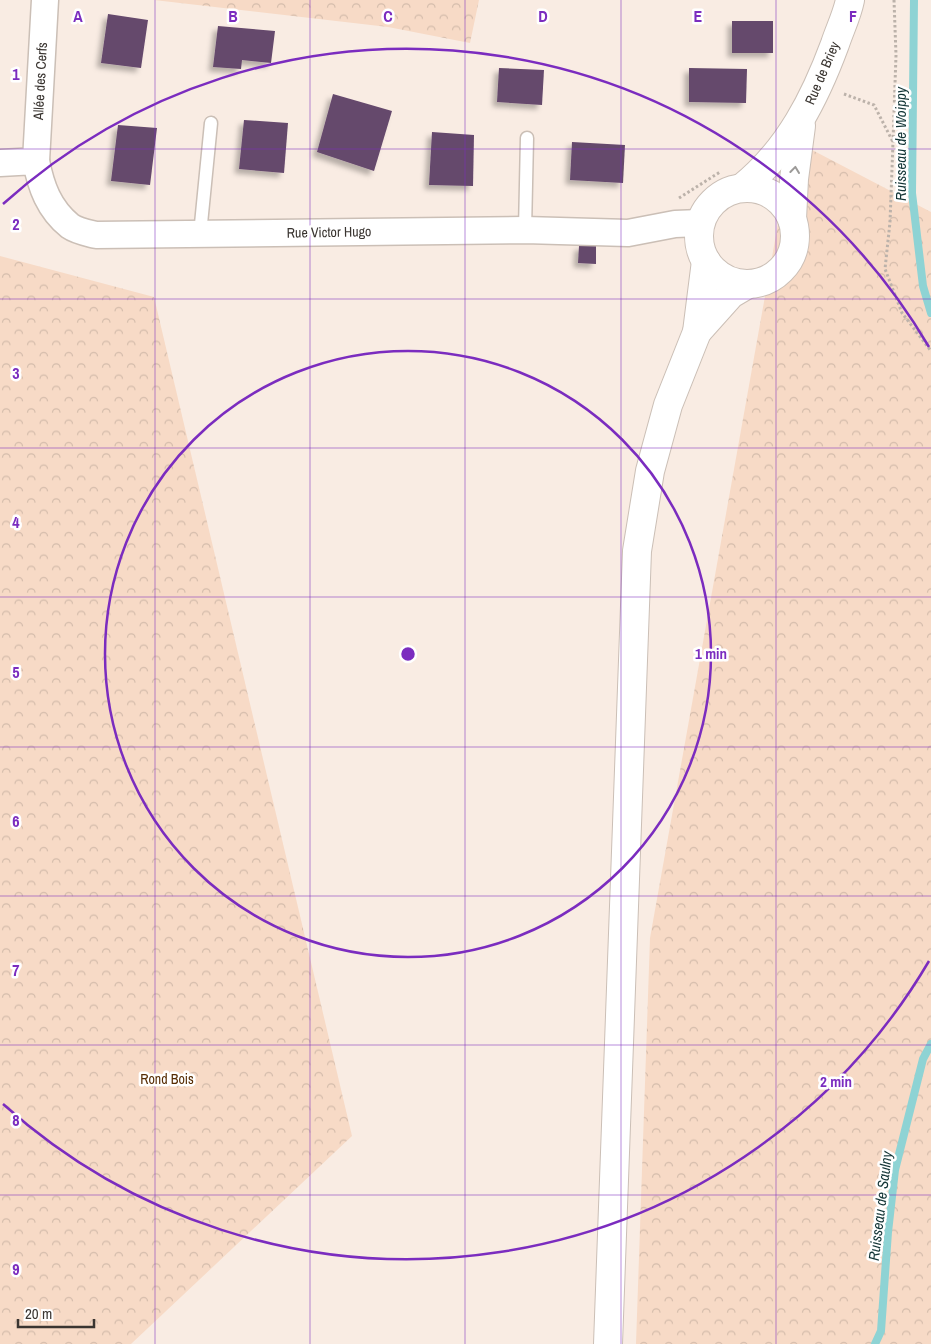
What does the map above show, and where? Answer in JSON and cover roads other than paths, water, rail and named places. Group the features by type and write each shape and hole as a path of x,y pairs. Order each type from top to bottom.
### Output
{"street":[{"name":"Allée des Cerfs","path":"36,161 45,0"},
{"name":"Rue de Briey","path":"742,188 782,148 808,106 824,73 850,0"},
{"name":"Rue de Briey","path":"792,219 794,179 808,106"},
{"path":"0,163 36,161"},
{"name":"Rue Victor Hugo","path":"36,161 41,186 50,206 71,227 96,235 525,230 628,233 674,224 700,223"},
{"path":"742,188 758,189 772,195 784,205 792,219 795,234 793,249 787,262 776,274 763,281 748,284 732,282 717,274 706,261 700,243 700,223 706,210 716,198 728,191 742,188"},
{"path":"608,1344 637,551 652,462 668,406 697,332 706,261"},
{"path":"697,332 731,294 748,284"}],"lane":[{"path":"200,234 211,124"},
{"path":"525,230 528,138"}],"waterway":[{"name":"Ruisseau de Woippy","path":"914,0 912,193 923,286 931,313"},
{"name":"Ruisseau de Saulny","path":"875,1344 881,1331 888,1232 895,1170 923,1059 931,1044"}],"park label":[{"name":"Rond Bois","path":"167,1079"}]}
